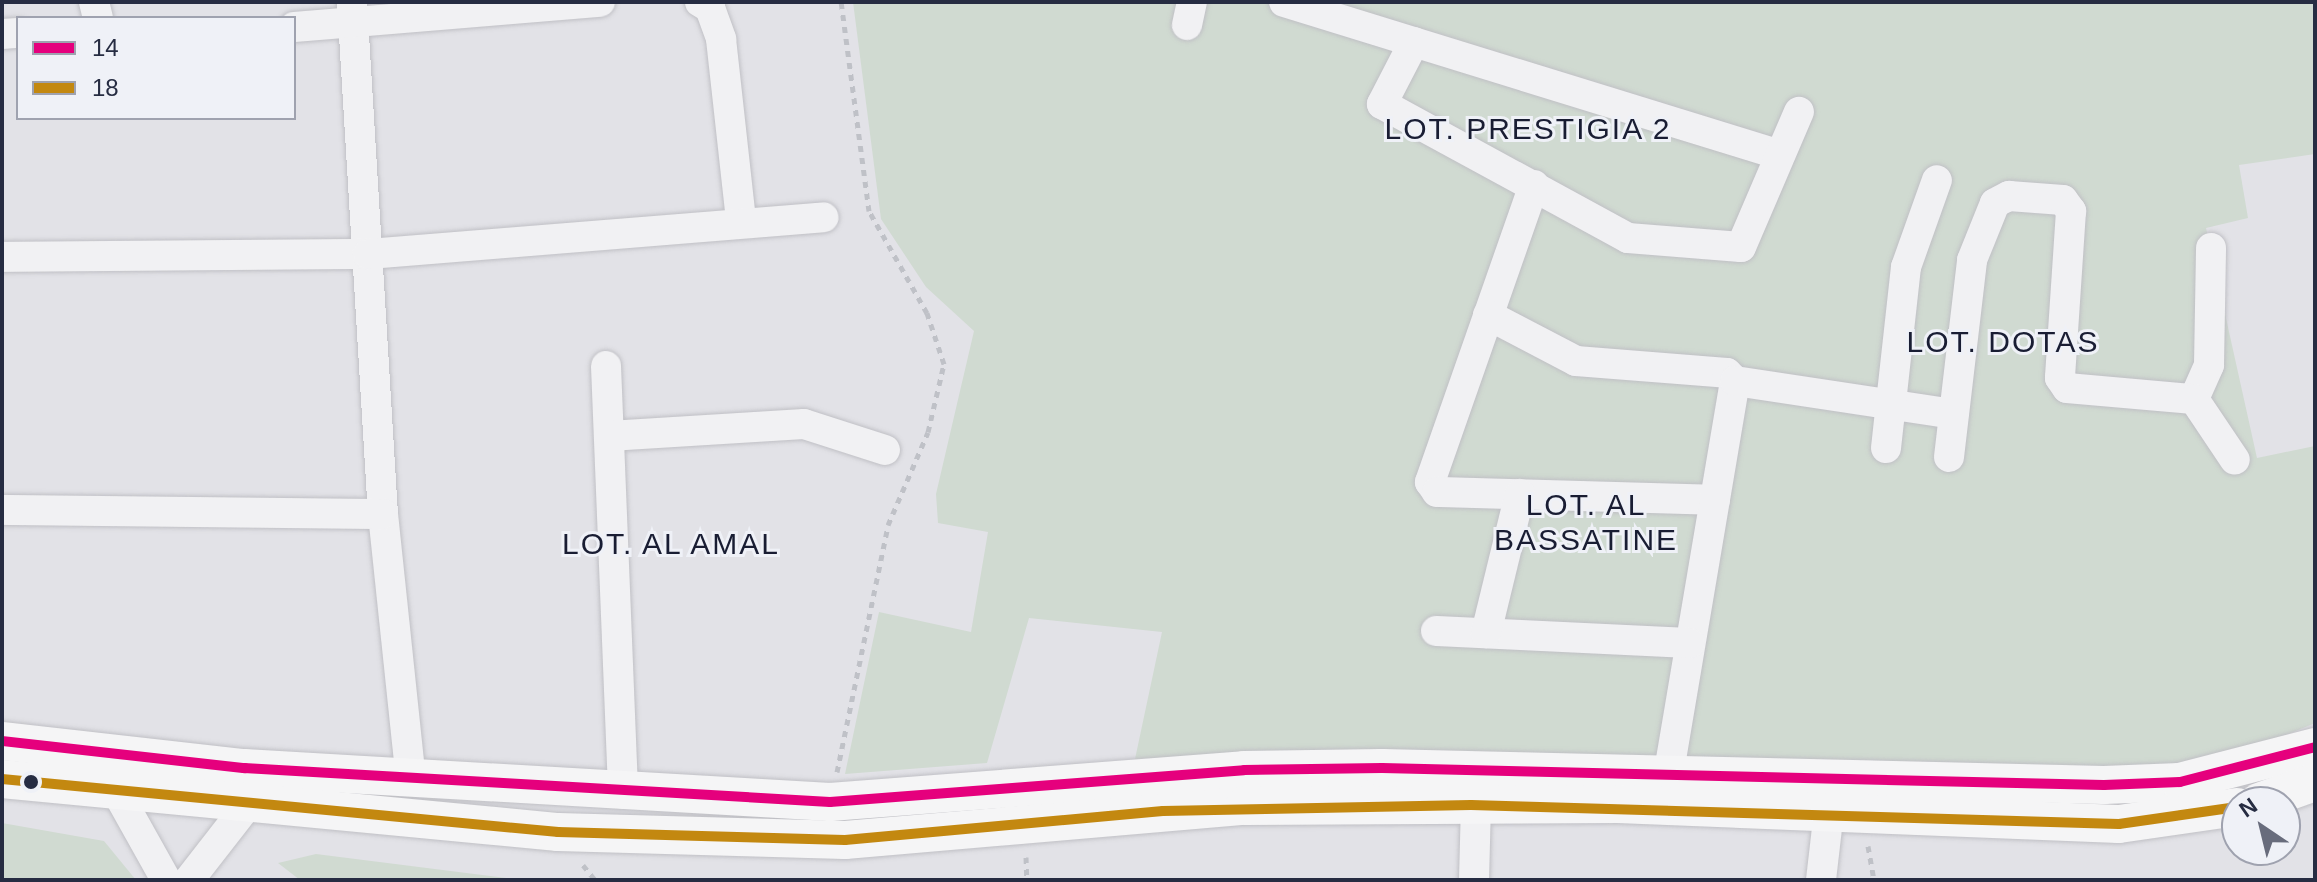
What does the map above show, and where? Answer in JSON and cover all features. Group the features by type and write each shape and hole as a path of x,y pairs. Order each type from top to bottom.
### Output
{"main road":[{"path":"2,741 244,768 410,773 623,794 830,802 1162,794 1669,770 2104,785 2180,782 2315,747"},
{"path":"2,779 245,808 587,834 845,840 1162,794"},
{"path":"1244,788 1476,805 1829,811 2119,824 2221,809"}],"street":[{"path":"296,27 351,14 600,2"},
{"path":"700,2 710,8 721,39 741,220"},
{"path":"1284,2 1780,155"},
{"path":"351,14 383,514 410,773"},
{"path":"1414,42 1382,104 1628,238 1741,247 1799,112"},
{"path":"1886,448 1906,267 1937,180"},
{"path":"1534,185 1430,482 1437,492 1715,500"},
{"path":"1949,457 1972,260 1995,203 2009,196 2063,200 2071,211 2060,378 2067,388 2194,399"},
{"path":"2,257 368,254 741,220 823,217"},
{"path":"2194,399 2209,365 2211,248"},
{"path":"1488,315 1576,361 1727,373 1735,381 1954,414"},
{"path":"606,366 623,794"},
{"path":"1669,770 1735,381"},
{"path":"2194,399 2235,460"},
{"path":"609,436 804,424 885,450"},
{"path":"1486,633 1520,494"},
{"path":"2,510 383,514"},
{"path":"1436,631 1690,643"},
{"path":"118,794 166,880"},
{"path":"1474,880 1476,805"},
{"path":"189,880 245,808"},
{"path":"1821,880 1829,811"}],"path":[{"path":"830,802 888,525 928,432 944,364 938,336 869,211 841,2"}],"shaded area":[{"path":"853,2 2315,2 2315,154 2239,165 2248,218 2206,228 2257,458 2315,446 2315,723 2259,746 2148,772 1349,752 1135,759 1162,632 1029,618 987,763 845,774 879,612 971,632 988,532 938,523 936,494 974,331 926,287 881,219"},
{"path":"2,823 104,841 136,880 2,880"},
{"path":"316,854 522,880 300,880 278,863"}],"transit line":[{"name":"14","path":"2,741 244,768 830,802 1244,770 1382,768 2104,785 2180,782 2315,747"},
{"name":"18","path":"2,779 558,832 845,840 1163,811 1471,805 2119,824 2221,809"}],"district":[{"name":"LOT. PRESTIGIA 2","path":"1528,129"},
{"name":"LOT. DOTAS","path":"2003,342"},
{"name":"LOT. AL BASSATINE","path":"1586,522"},
{"name":"LOT. AL AMAL","path":"671,544"}]}
